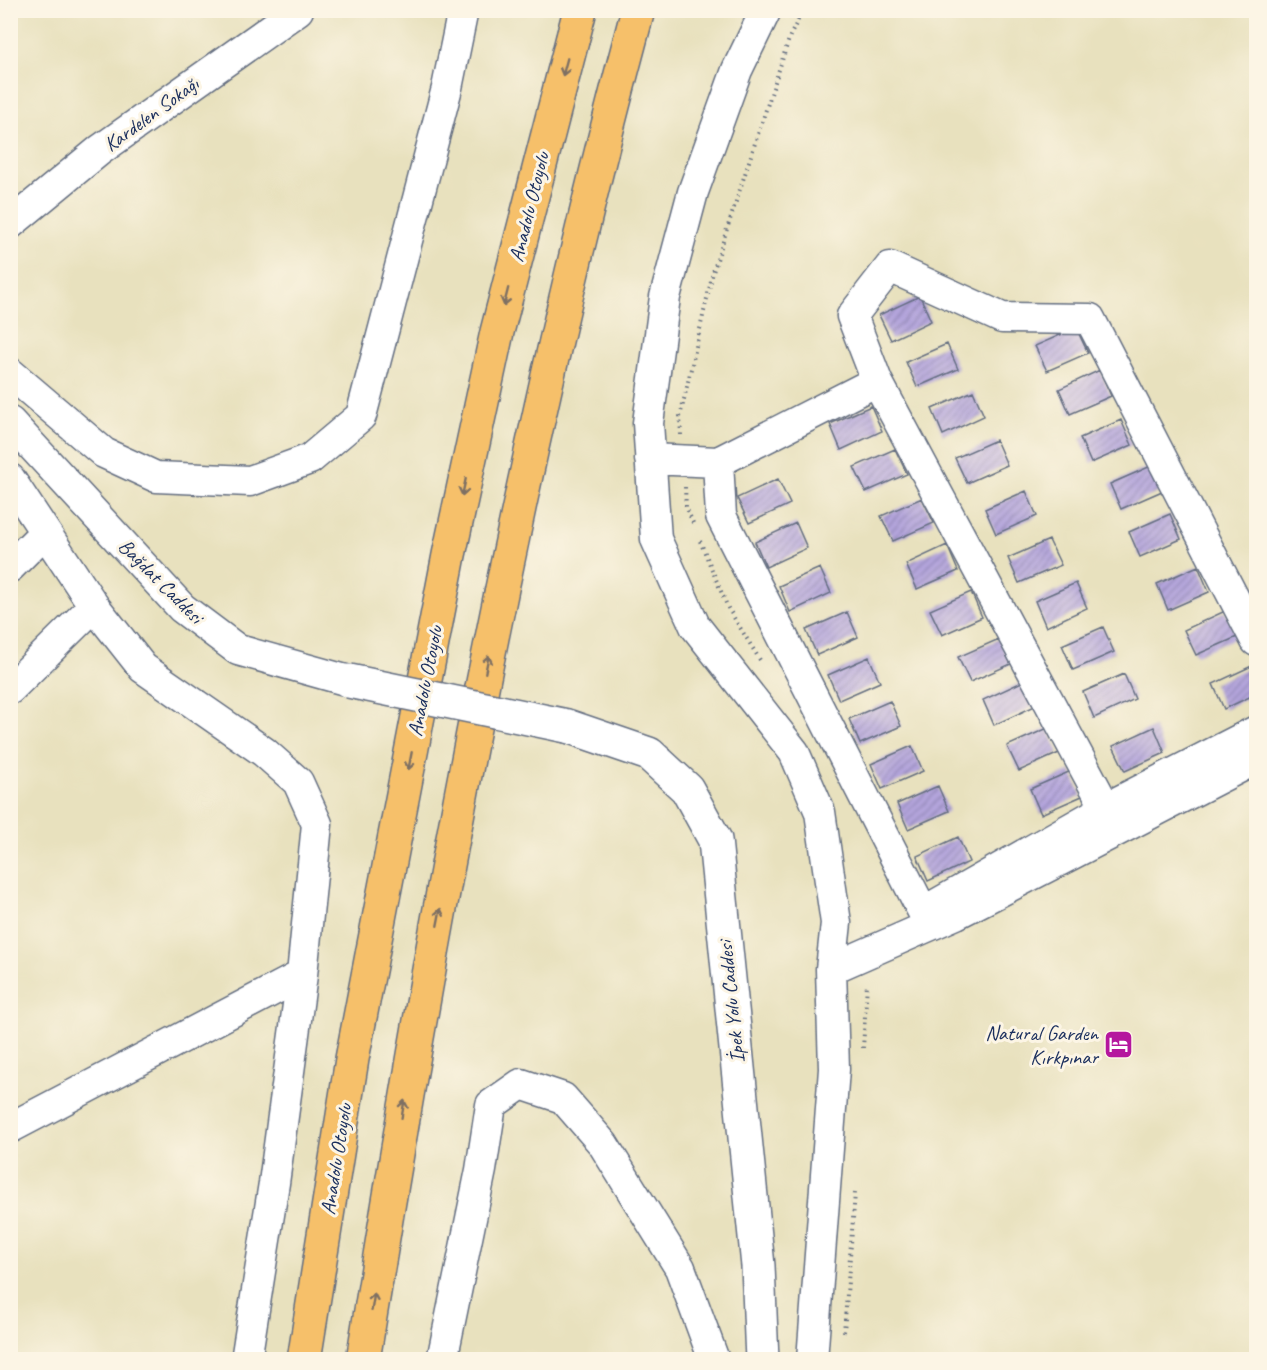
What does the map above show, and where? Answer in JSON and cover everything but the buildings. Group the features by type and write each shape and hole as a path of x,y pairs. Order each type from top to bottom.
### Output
{"highway":[{"name":"Anadolu Otoyolu","path":"304,1359 352,1059 449,555 498,332 580,10"},
{"path":"363,1359 409,1072 504,570 553,348 638,10"}],"street":[{"name":"Kardelen Sokağı","path":"10,224 100,150 298,10"},
{"path":"10,373 104,453 156,477 250,481 310,459 362,416 444,100 463,10"},
{"path":"766,10 737,70 693,192 665,297 648,423 656,539 694,626 794,752 820,812 836,923 831,969 834,1069 812,1359"},
{"path":"1106,808 877,381 852,316 890,267 1002,318 1089,319 1257,641"},
{"path":"650,459 718,462 877,381"},
{"name":"Bağdat Caddesi","path":"10,422 182,608 238,650 350,681"},
{"path":"718,462 721,516 923,912 1106,808 1257,731"},
{"path":"10,479 94,606 143,668 264,752 298,782 317,824 302,975 274,1183 246,1359"},
{"path":"10,567 44,533"},
{"path":"10,689 94,606"},
{"name":"İpek Yolu Caddesi","path":"350,681 567,726 649,754 687,789 715,840 758,1266 762,1359"},
{"path":"831,969 956,914 1257,759"},
{"path":"10,1128 302,975"},
{"path":"442,1359 481,1170 491,1105 521,1084 563,1098 603,1144 680,1268 714,1359"}],"path":[{"path":"680,417 713,272 790,36 803,10"}],"place":[{"name":"Natural Garden Kırkpınar","path":"1119,1045"}]}
